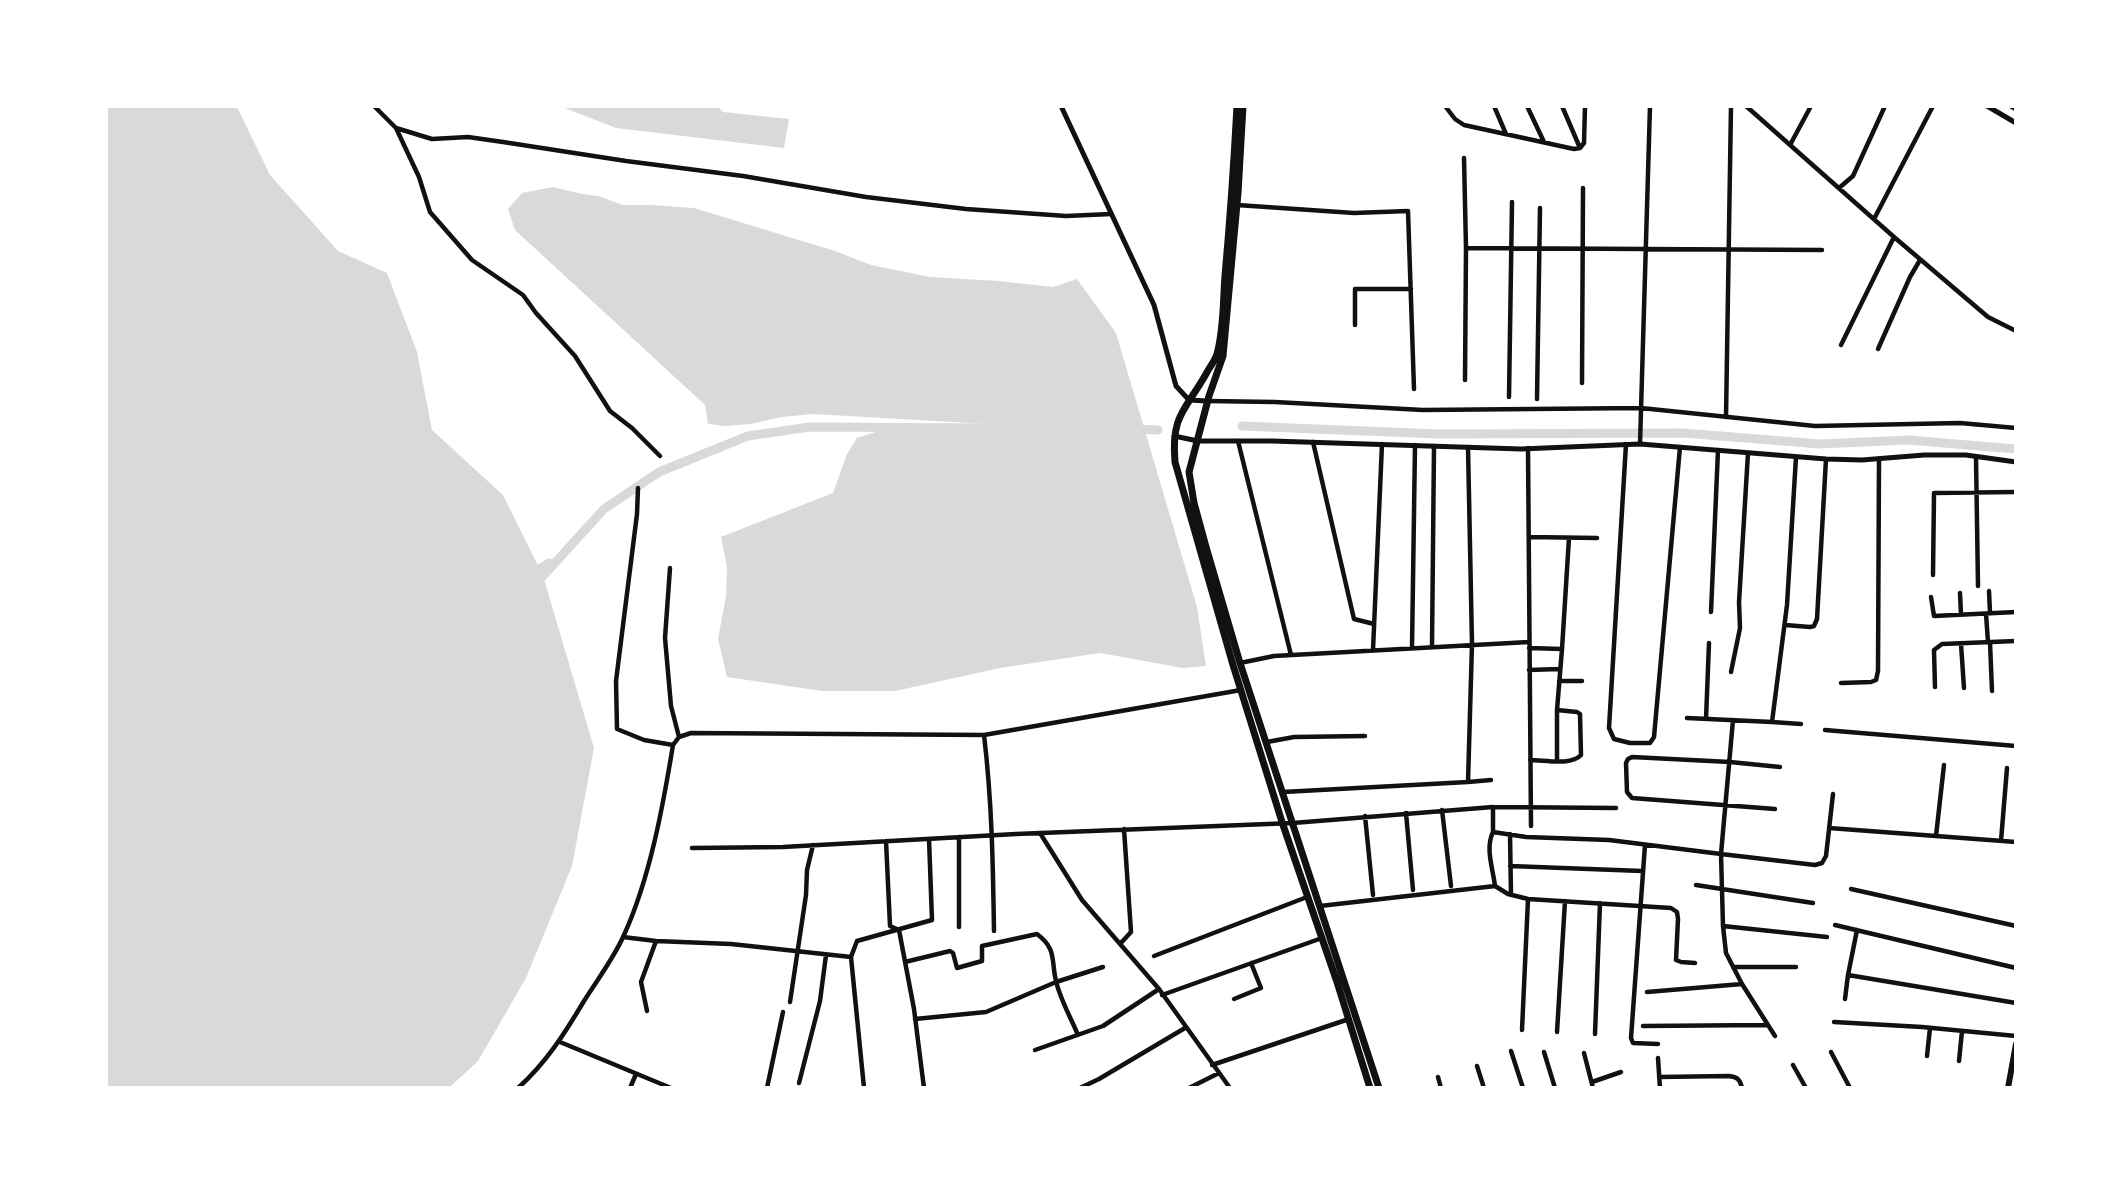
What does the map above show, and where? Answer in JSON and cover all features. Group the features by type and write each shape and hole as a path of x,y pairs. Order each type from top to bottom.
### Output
{"main road":[{"path":"1237,106 1232,193 1217,355 1176,424 1175,462 1198,549 1282,822 1307,897 1379,1088"},
{"path":"1243,106 1237,205 1223,356 1207,401 1189,472 1194,502 1240,663 1320,906 1371,1088"},
{"path":"2008,1088 2016,1044"}],"street":[{"path":"374,106 396,128 419,177 430,212 472,260 523,295 536,314 575,356 610,411 632,428 660,456"},
{"path":"1061,106 1154,305 1176,386 1189,400 1423,410 1641,408 1815,426 1960,423 2016,428"},
{"path":"1445,106 1455,119 1464,125 1574,149 1581,148"},
{"path":"1494,106 1506,134"},
{"path":"1527,106 1544,143"},
{"path":"1562,106 1581,148"},
{"path":"1581,148 1584,143 1585,106"},
{"path":"1640,444 1650,106"},
{"path":"1726,417 1731,106"},
{"path":"1746,106 1988,317 2016,331"},
{"path":"1790,145 1811,106"},
{"path":"1839,188 1853,176 1885,106"},
{"path":"1874,219 1933,106"},
{"path":"1987,106 2016,123"},
{"path":"2011,106 2016,109"},
{"path":"396,128 432,139 468,137 503,141 626,161 966,209 1066,216 1111,213"},
{"path":"1464,158 1465,380"},
{"path":"1582,383 1583,188"},
{"path":"1509,398 1512,202"},
{"path":"1237,205 1354,213 1408,211 1414,388"},
{"path":"1537,399 1540,208"},
{"path":"1841,345 1894,237"},
{"path":"1466,248 1822,250"},
{"path":"1878,349 1920,260"},
{"path":"1354,325 1354,289 1411,289"},
{"path":"1174,436 1198,441 1468,447 1528,448 1640,444 1826,459 1879,459 1924,455 1976,457 2016,462"},
{"path":"1238,441 1291,655"},
{"path":"1313,442 1354,619 1374,624"},
{"path":"1373,650 1382,444"},
{"path":"1626,444 1609,728 1614,739 1630,743 1650,743 1654,737 1680,447"},
{"path":"1412,648 1415,445"},
{"path":"1432,647 1434,446"},
{"path":"1468,447 1472,644 1468,782"},
{"path":"1528,448 1531,826"},
{"path":"1711,612 1718,450"},
{"path":"1731,672 1740,628 1739,602 1748,453"},
{"path":"1772,722 1785,625 1796,457"},
{"path":"1976,457 1978,586"},
{"path":"1785,625 1810,627 1814,626 1817,619 1826,459"},
{"path":"1841,683 1871,682 1876,680 1878,671 1879,459"},
{"path":"638,488 637,514 616,681 617,729 644,740 673,745"},
{"path":"1933,575 1935,493 2016,492"},
{"path":"1528,537 1597,538"},
{"path":"1557,760 1559,669 1569,537"},
{"path":"670,568 665,638 671,706 679,737"},
{"path":"1989,591 1992,691"},
{"path":"1960,593 1961,615"},
{"path":"1931,597 1934,616 2016,612"},
{"path":"1935,687 1934,650 1942,644 2016,641"},
{"path":"1240,663 1274,656 1529,642"},
{"path":"1706,719 1709,643"},
{"path":"1961,644 1964,688"},
{"path":"1529,648 1562,649"},
{"path":"1529,670 1559,669"},
{"path":"1559,681 1582,681"},
{"path":"518,1088 560,1042 623,937 633,913 654,843 673,745 679,737 691,733 984,735 1249,688"},
{"path":"1530,760 1571,761 1581,755 1581,714 1557,710"},
{"path":"1687,718 1801,724"},
{"path":"1733,720 1721,854 1726,953 1774,1036"},
{"path":"1825,730 2016,746"},
{"path":"984,735 993,836 994,931"},
{"path":"1267,742 1294,737 1365,736"},
{"path":"1775,809 1629,796 1626,792 1626,763 1632,757 1780,767"},
{"path":"1936,836 1944,765"},
{"path":"2001,841 2007,768"},
{"path":"1283,792 1491,780"},
{"path":"1493,832 1609,840 1815,865 1822,863 1826,855 1833,794"},
{"path":"1493,807 1493,832 1489,839 1489,847 1495,886"},
{"path":"692,848 813,845 1293,823 1493,807 1616,808"},
{"path":"1442,810 1451,886"},
{"path":"1406,813 1413,890"},
{"path":"1365,816 1373,895"},
{"path":"1829,828 2016,842"},
{"path":"1120,944 1131,932 1124,830"},
{"path":"1041,833 1082,900 1159,989 1230,1088"},
{"path":"1510,834 1511,895"},
{"path":"959,837 959,927"},
{"path":"864,1088 851,957 857,941 932,920 929,839"},
{"path":"886,841 890,926 899,930"},
{"path":"790,1002 806,895 807,870 813,845"},
{"path":"1645,845 1631,1038 1633,1042 1658,1044"},
{"path":"1510,866 1642,871"},
{"path":"1696,885 1813,903"},
{"path":"1320,906 1495,886 1511,895 1528,898 1671,908 1677,912 1676,960 1695,963"},
{"path":"1851,889 2016,926"},
{"path":"1154,956 1307,897"},
{"path":"1522,1030 1528,898"},
{"path":"1557,1032 1565,901"},
{"path":"1595,1034 1600,903"},
{"path":"1835,925 2016,968"},
{"path":"1723,926 1827,937"},
{"path":"899,930 915,1019 924,1088"},
{"path":"1845,999 1857,930"},
{"path":"905,962 950,951 953,953 957,968 982,961 982,946 1037,934 1050,945 1056,982 1078,1035"},
{"path":"623,937 656,941 731,944 851,957"},
{"path":"1162,995 1322,938"},
{"path":"647,1011 641,982 656,941"},
{"path":"799,1083 820,1001 826,954"},
{"path":"1234,999 1261,988 1251,963"},
{"path":"915,1019 986,1012 1056,982 1103,967"},
{"path":"1733,968 1796,968"},
{"path":"1848,975 2016,1004"},
{"path":"1647,992 1742,984"},
{"path":"1035,1050 1103,1026 1159,989"},
{"path":"767,1088 783,1012"},
{"path":"1212,1065 1352,1018"},
{"path":"1834,1022 2016,1036"},
{"path":"1643,1026 1768,1025"},
{"path":"1080,1088 1185,1028"},
{"path":"1927,1056 1930,1028"},
{"path":"1959,1061 1962,1031"},
{"path":"560,1042 671,1087"},
{"path":"1511,1051 1523,1088"},
{"path":"1544,1052 1555,1088"},
{"path":"1831,1052 1850,1088"},
{"path":"1584,1053 1592,1084 1622,1072"},
{"path":"1658,1058 1660,1088"},
{"path":"1793,1065 1806,1088"},
{"path":"1477,1066 1484,1088"},
{"path":"1190,1088 1219,1073"},
{"path":"630,1088 636,1074"},
{"path":"1438,1077 1441,1088"},
{"path":"1659,1077 1736,1077 1740,1080 1742,1088"}],"shaded area":[{"path":"107,106 237,107 270,175 338,251 387,273 417,352 432,430 503,495 543,576 594,748 572,866 526,978 478,1061 450,1087 107,1087"},
{"path":"562,107 718,107 723,112 789,119 784,148 616,128"},
{"path":"553,187 598,196 623,205 694,208 835,251 871,265 930,277 1053,287 1077,279 1116,333 1197,607 1206,666 1183,668 1100,653 1000,668 895,691 822,691 727,677 718,639 726,596 727,567 721,537 833,493 847,454 857,438 879,431 985,432 987,424 813,414 782,417 750,424 725,426 708,424 705,405 515,230 508,209 522,193"}],"waterway":[{"path":"1242,426 1439,434 1683,433 1820,444 1908,440 2016,449"},
{"path":"529,575 549,563 543,576 604,509 659,472 748,436 810,427 998,428"},
{"path":"1135,429 1158,430"}]}
